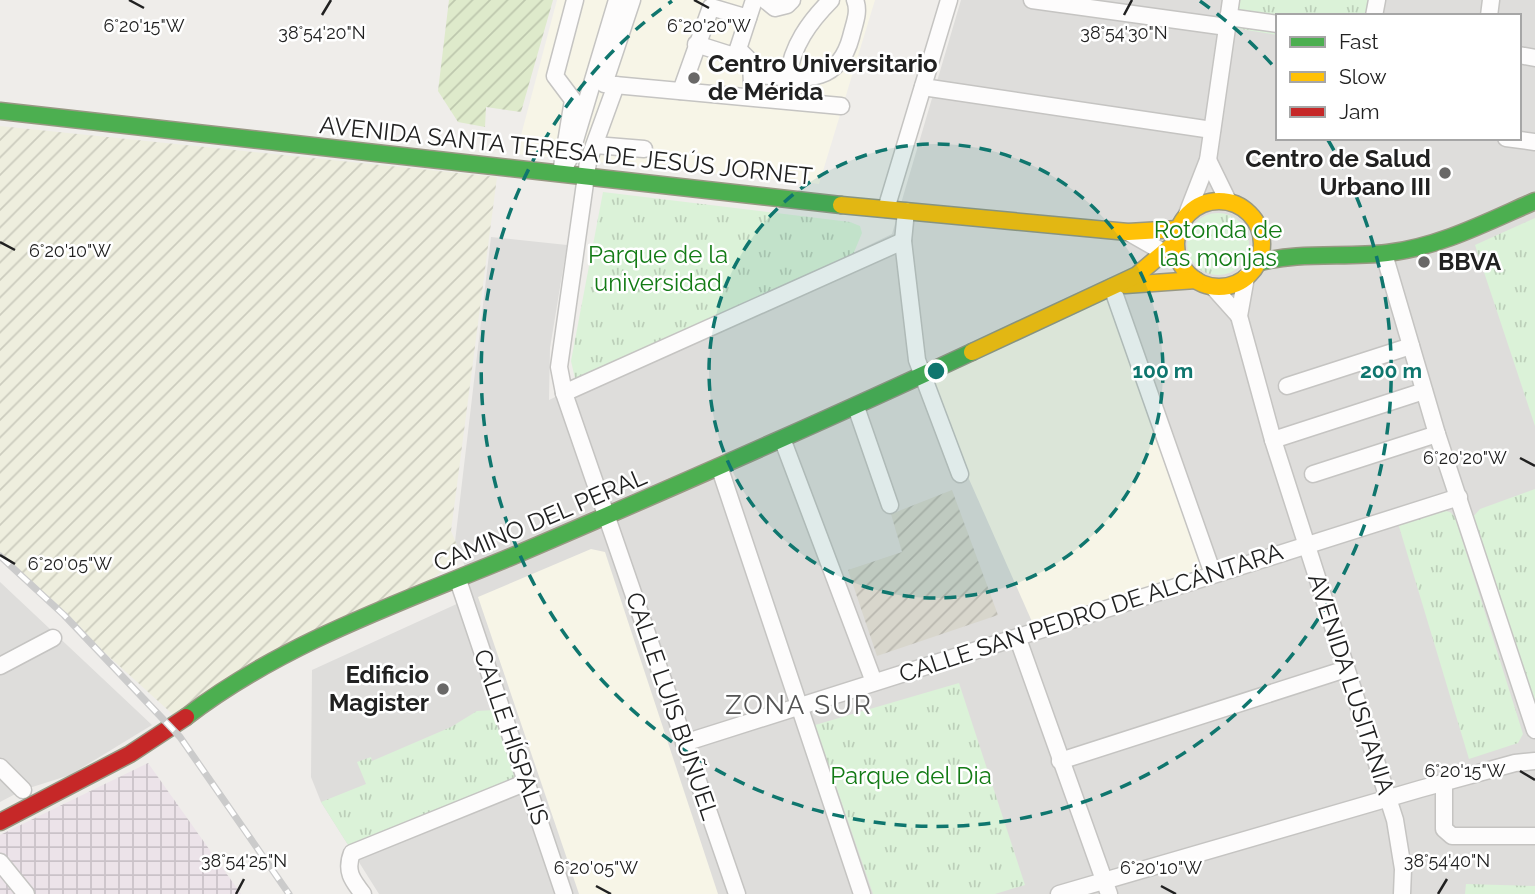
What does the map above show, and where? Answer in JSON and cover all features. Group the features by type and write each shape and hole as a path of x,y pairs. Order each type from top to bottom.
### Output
{"street":[{"path":"561,173 573,100 555,76 575,0"},
{"path":"561,173 570,158 617,0"},
{"path":"632,0 604,84 753,104 841,106"},
{"path":"696,44 737,57 754,0"},
{"path":"765,0 775,8 787,5 792,0"},
{"path":"753,75 815,79 834,69 849,44 859,8 855,0"},
{"path":"886,209 948,0"},
{"path":"1032,0 1228,22 1276,24"},
{"path":"1177,236 1208,160 1231,0"},
{"path":"788,77 796,46 825,2"},
{"path":"688,97 696,44 711,7 748,18"},
{"path":"738,49 751,62 753,104"},
{"name":"CALLE LUIS BUÑUEL","path":"616,85 594,145 587,176 559,367 564,393 737,894"},
{"path":"923,87 1212,130"},
{"path":"568,92 577,95 590,89"},
{"name":"AVENIDA SANTA TERESA DE JESÚS JORNET","path":"0,111 886,209 1177,236"},
{"path":"594,145 644,149"},
{"path":"1208,160 1228,201"},
{"path":"1187,214 1206,202 1228,201 1248,211 1260,230 1283,247 1303,253"},
{"path":"1257,263 1303,253 1384,254 1431,244 1535,201"},
{"path":"906,211 903,241 917,360 960,474"},
{"path":"1170,257 1196,280 1213,287 1228,286 1246,277 1257,263 1261,253 1260,230"},
{"name":"AVENIDA SANTA TERESA DE JESÚS JORNET","path":"1128,232 1170,257"},
{"name":"CAMINO DEL PERAL","path":"0,822 130,754 166,732 209,698 267,664 344,627 608,518 783,441 1112,287 1170,257 1177,236"},
{"path":"564,393 903,241"},
{"path":"1384,254 1437,433 1535,730"},
{"name":"AVENIDA LUSITANIA","path":"1246,277 1239,316 1273,440 1388,798 1403,869 1402,894"},
{"name":"CAMINO DEL PERAL","path":"1112,287 1196,280"},
{"path":"1112,287 1213,574"},
{"name":"AVENIDA LUSITANIA","path":"1213,287 1239,316"},
{"path":"1287,386 1411,346"},
{"path":"1273,440 1424,391"},
{"path":"856,407 890,505"},
{"path":"1314,474 1437,433"},
{"path":"783,441 874,682"},
{"path":"720,469 862,894"},
{"name":"CALLE SAN PEDRO DE ALCÁNTARA","path":"684,743 1459,497"},
{"name":"CALLE HÍSPALIS","path":"458,580 564,894"},
{"path":"0,666 53,638"},
{"path":"1018,639 1105,887"},
{"path":"1060,761 1346,669"},
{"path":"1059,894 1105,887 1388,798 1515,763 1535,761"},
{"path":"0,767 23,790"},
{"path":"363,894 349,874 348,865 352,853 527,782"},
{"path":"1444,782 1444,829 1452,836 1535,836"},
{"path":"0,862 26,894"}],"shaded area":[{"name":"Centro Universitario de Mérida","path":"557,0 875,0 819,184 516,154"},
{"path":"961,0 1535,0 1535,894 379,894 321,802 311,777 312,670 472,597 465,566 455,542 491,237 567,245 550,348 549,400 892,234"},
{"path":"1112,287 1213,574 1037,633 923,375"},
{"path":"952,490 998,615 877,656 848,570 902,552 891,514"},
{"path":"591,549 605,552 718,894 579,894 478,597"},
{"path":"0,582 152,725 70,775 23,790 0,802"},
{"path":"148,763 241,894 0,894 0,835"}],"green space":[{"path":"449,0 553,0 521,112 486,107 485,127 458,122 438,91"},
{"path":"1231,0 1377,0 1375,14 1276,14 1276,35 1227,27"},
{"path":"0,126 497,177 451,531 462,557 430,580 179,720 0,558"},
{"name":"Parque de la universidad","path":"603,192 850,222 860,226 862,233 852,257 576,383 571,361"},
{"name":"Rotonda de las monjas","path":"1212,213 1224,213 1240,222 1247,232 1247,256 1240,266 1224,275 1212,275 1201,270 1192,261 1187,250 1187,238 1192,227 1201,218"},
{"path":"1535,218 1535,426 1475,245"},
{"path":"1535,489 1535,711 1472,518 1480,509"},
{"path":"1441,510 1450,512 1455,517 1523,734 1518,743 1469,759 1398,523"},
{"name":"Parque del Dia","path":"959,683 1025,885 995,894 873,894 815,725"},
{"path":"494,710 518,776 350,848 321,802 366,784 357,762 371,757 372,761 451,727 477,711"},
{"path":"1466,884 1535,886 1535,894 1465,894"}],"railway":[{"path":"0,556 64,615 180,737 289,894"}],"traffic: fast":[{"path":"0,111 841,205"},
{"path":"1257,263 1289,257 1406,250 1462,233 1535,201"},
{"path":"186,717 262,667 344,626 628,506 972,352"}],"traffic: slow":[{"path":"1219,201 1236,204 1250,213 1259,227 1262,244 1259,261 1250,275 1236,284 1219,287 1202,284 1188,275 1179,261 1176,244 1179,227 1188,213 1202,204 1219,201"},
{"path":"841,205 1128,232 1178,229"},
{"path":"972,352 1137,275 1175,243"},
{"path":"1125,285 1196,280"}],"traffic: jam":[{"path":"0,822 130,754 186,717"}],"place":[{"name":"Centro Universitario de Mérida","path":"694,78"},
{"name":"Centro de Salud Urbano III","path":"1445,173"},
{"name":"BBVA","path":"1424,262"},
{"name":"Edificio Magister","path":"443,689"}],"district":[{"name":"ZONA SUR","path":"799,705"}]}
